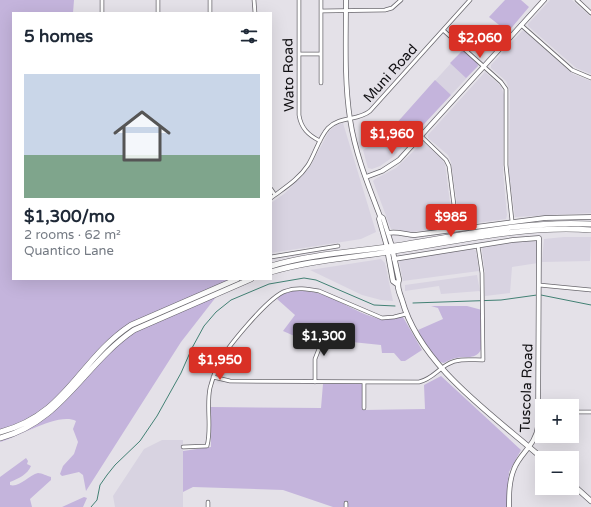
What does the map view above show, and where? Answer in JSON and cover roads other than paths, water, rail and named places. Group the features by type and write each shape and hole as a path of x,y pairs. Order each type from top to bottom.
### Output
{"main road":[{"path":"272,272 310,263 390,249 547,224 591,224"},
{"path":"272,266 309,257 390,249 531,231 566,229 591,230"},
{"path":"390,249 399,280 397,284"},
{"path":"390,249 393,281 397,284 406,314 422,343 441,369 535,452"},
{"path":"0,432 30,421 48,410 64,394 98,352 117,334 131,325 235,280"},
{"path":"0,438 20,431 51,412 67,398 102,356 121,339 134,330 249,280"},
{"path":"579,490 591,500"}],"street":[{"path":"102,0 102,12"},
{"path":"158,0 158,12"},
{"path":"210,0 210,12"},
{"path":"254,0 254,12"},
{"name":"Wato Road","path":"299,0 300,120 306,132 320,141"},
{"path":"321,0 321,83"},
{"path":"346,0 347,84 350,120 366,177 380,216 379,219 390,249"},
{"path":"321,11 384,10 392,8 401,0"},
{"name":"Muni Road","path":"272,197 287,187 303,172 325,131 332,124 360,117 370,111 470,0"},
{"path":"366,177 392,165 421,136 544,0"},
{"path":"577,0 591,13"},
{"path":"521,25 572,70 591,78"},
{"path":"443,30 501,82 506,93 507,170 512,221"},
{"path":"299,54 321,54"},
{"path":"421,136 446,160 449,166 457,229"},
{"path":"272,190 275,195"},
{"path":"380,216 383,218 388,233 390,249"},
{"path":"388,233 397,232 408,235 416,235 512,221 558,217 591,217"},
{"name":"Tuscola Road","path":"478,246 540,238 540,399"},
{"path":"272,257 338,246"},
{"path":"213,377 230,381 419,382 428,380 441,369 456,360 482,360 482,272 478,246 394,259"},
{"path":"539,285 591,290"},
{"path":"183,447 206,447 208,444 208,405 216,368 229,348 277,295 284,291 301,289 319,291 382,318 394,318 406,314"},
{"path":"315,382 316,359 326,331"},
{"path":"364,382 364,408"},
{"path":"579,412 591,412"},
{"name":"Tuscola Road","path":"508,507 511,478 514,468 535,438"},
{"path":"208,502 208,507"},
{"path":"346,502 346,507"}],"waterway":[{"path":"91,507 97,500 100,485 107,475 115,465 140,441 157,416 181,373 204,326 216,312 231,300 269,284 304,278 316,280 374,305 395,306"},
{"path":"413,303 501,300 537,295"},
{"path":"541,295 591,305"}]}
